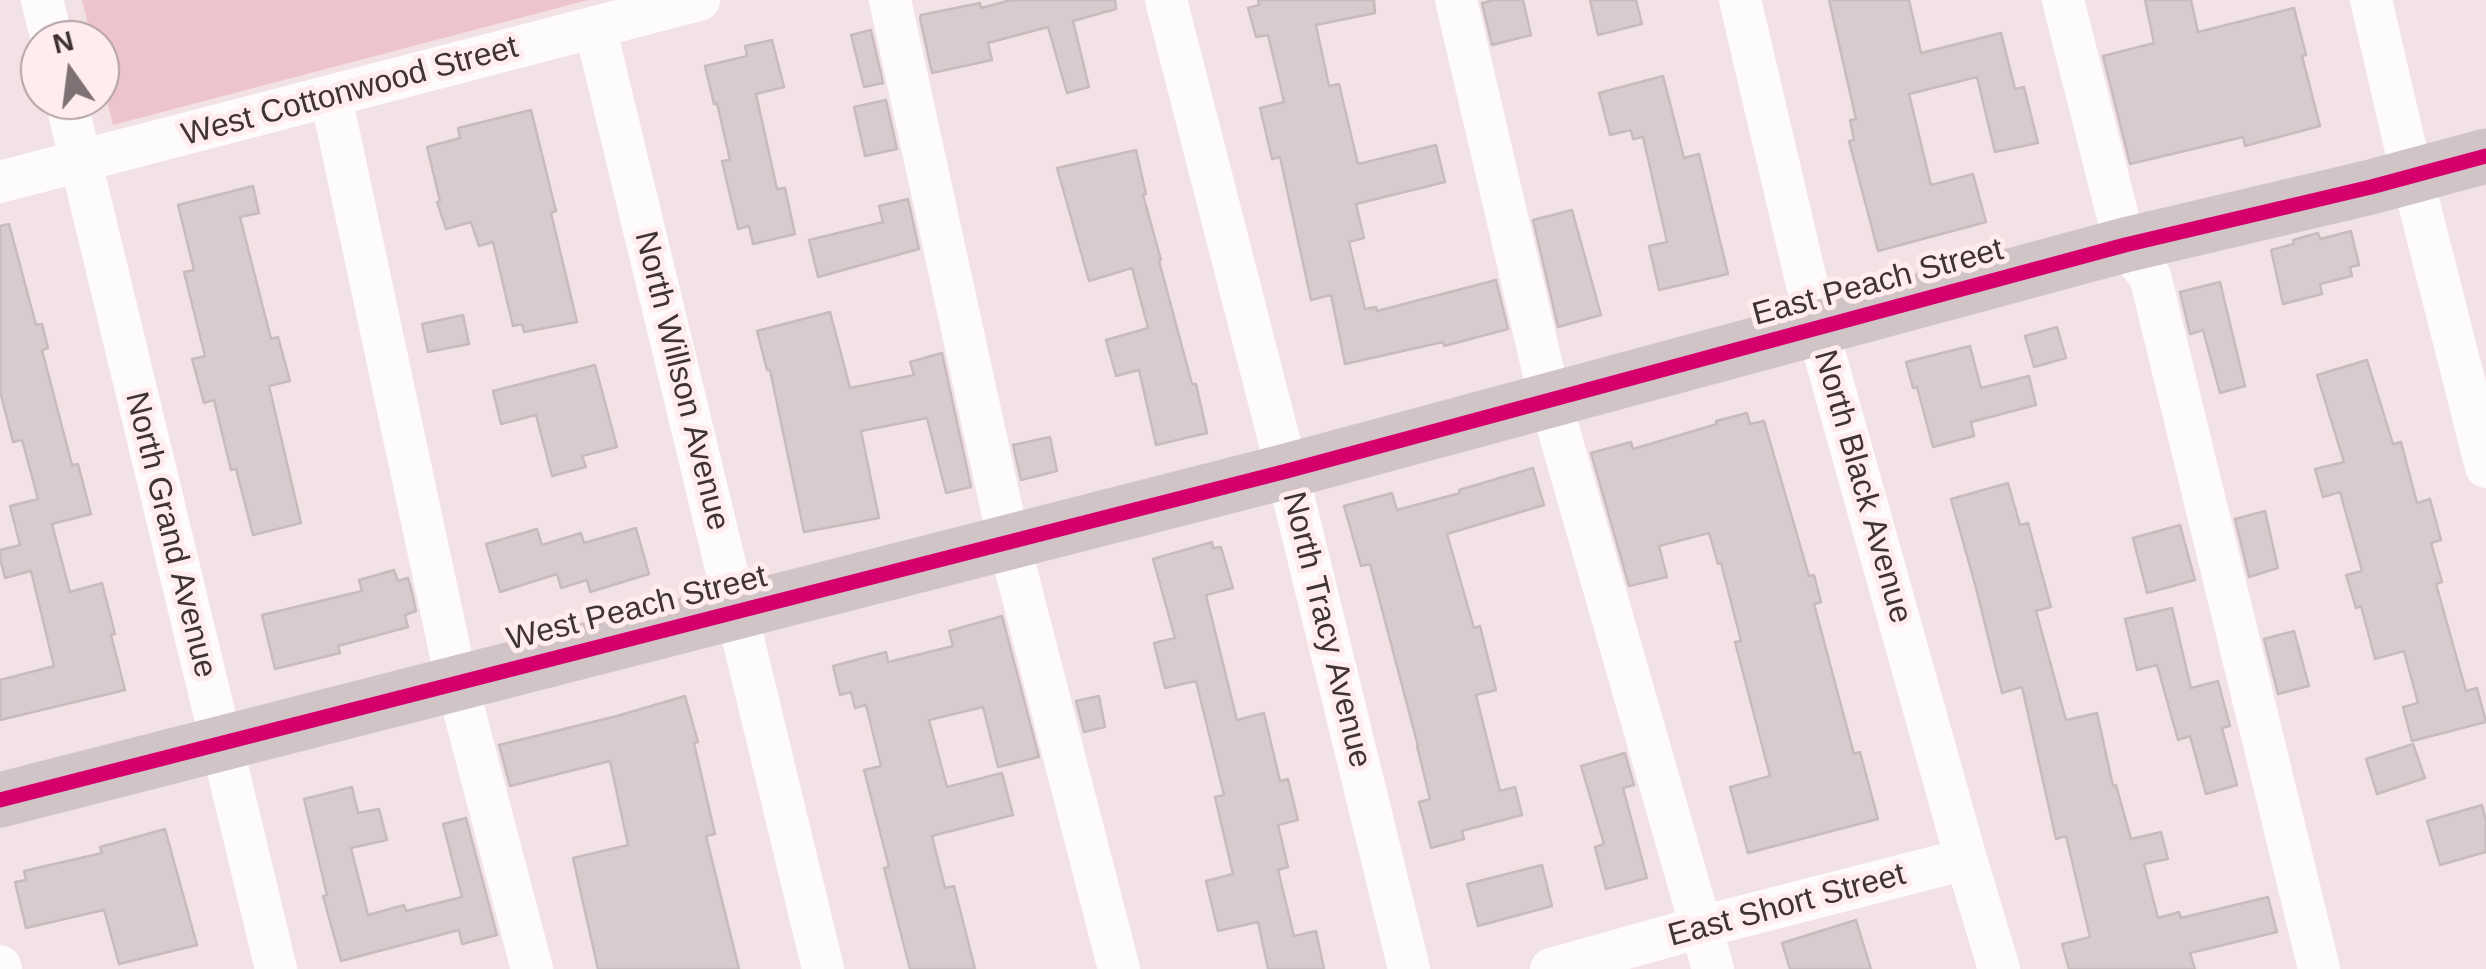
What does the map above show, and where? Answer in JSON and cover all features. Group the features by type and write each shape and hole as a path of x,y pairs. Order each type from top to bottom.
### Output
{"main road":[{"name":"East Peach Street","path":"1287,472 2126,245 2486,156"},
{"name":"West Peach Street","path":"0,800 1287,472"}],"street":[{"name":"West Cottonwood Street","path":"0,182 700,0"},
{"path":"890,0 1009,542 1119,969"},
{"name":"North Tracy Avenue","path":"1166,0 1409,969"},
{"path":"1456,0 1550,400 1713,969"},
{"name":"North Black Avenue","path":"1740,0 1817,327 1999,969"},
{"path":"2063,0 2126,245 2150,276 2319,969"},
{"path":"2370,0 2486,467"},
{"name":"North Willson Avenue","path":"595,27 823,969"},
{"path":"331,98 457,684 532,969"},
{"name":"North Grand Avenue","path":"71,120 276,969"},
{"name":"East Short Street","path":"1551,969 1966,860"}],"shaded area":[{"path":"82,0 588,0 113,125 112,120 120,120 120,20 87,20"}],"building":[{"path":"1011,0 1115,0 1116,9 1073,21 1089,87 1067,93 1048,27 988,43 992,60 932,73 921,15"},
{"path":"1258,0 1374,0 1375,13 1316,25 1329,86 1339,84 1358,164 1436,145 1445,182 1356,204 1364,238 1349,242 1365,309 1376,307 1377,311 1496,280 1508,329 1444,346 1443,342 1345,364 1331,295 1311,300 1280,157 1272,159 1260,108 1284,102 1268,35 1256,37 1248,8 1259,5"},
{"path":"1523,0 1531,35 1492,45 1482,3"},
{"path":"1590,0 1636,0 1642,24 1598,35"},
{"path":"1829,0 1909,0 1921,53 2001,33 2015,89 2024,87 2038,143 1995,152 1977,77 1909,94 1931,185 1973,174 1986,222 1878,251 1849,141 1854,140 1850,120 1856,119"},
{"path":"2145,0 2191,0 2198,32 2294,8 2320,126 2245,146 2243,137 2130,164 2103,56 2154,43"},
{"path":"871,30 883,83 864,87 851,35"},
{"path":"772,40 784,87 756,94 777,189 785,188 795,234 753,244 749,226 738,229 722,161 730,160 705,66 747,56 745,46"},
{"path":"1663,76 1684,158 1699,154 1728,274 1659,290 1649,246 1667,242 1643,137 1633,139 1631,130 1610,135 1599,93"},
{"path":"886,100 897,149 865,156 854,107"},
{"path":"531,110 556,211 551,213 577,322 524,332 522,324 513,326 493,242 479,246 471,222 446,229 427,147 460,138 458,128"},
{"path":"1136,150 1159,261 1207,433 1156,445 1139,370 1116,376 1106,340 1148,328 1132,268 1089,281 1057,168"},
{"path":"253,186 259,213 240,217 271,339 278,337 290,381 269,386 301,523 253,535 236,469 231,470 214,400 204,403 192,359 205,356 184,272 194,270 178,205"},
{"path":"908,199 919,249 818,277 809,240 883,222 879,206"},
{"path":"1572,210 1601,315 1558,327 1533,220"},
{"path":"9,224 36,325 42,324 48,348 42,350 72,465 78,464 91,514 52,524 70,592 102,583 125,690 0,720 0,680 54,666 31,571 5,578 0,558 0,550 20,545 10,506 38,499 22,440 13,442 0,391 0,226"},
{"path":"2351,231 2359,265 2350,267 2352,276 2320,284 2322,294 2283,304 2271,250 2318,233 2320,239"},
{"path":"2220,282 2245,386 2220,393 2203,330 2190,334 2180,292"},
{"path":"830,312 850,388 914,375 910,362 942,353 971,487 946,493 927,418 861,431 879,518 804,532 770,370 757,331"},
{"path":"463,315 469,344 428,352 422,324"},
{"path":"2057,327 2066,358 2034,367 2025,336"},
{"path":"1970,346 1981,388 2029,376 2036,405 1971,422 1974,436 1933,447 1906,362"},
{"path":"2367,360 2393,444 2401,442 2417,503 2430,499 2441,540 2431,543 2442,582 2436,584 2466,691 2477,688 2486,722 2412,741 2403,707 2418,703 2404,651 2375,659 2361,606 2356,608 2346,575 2362,571 2340,492 2323,497 2315,469 2344,462 2317,375"},
{"path":"595,365 617,447 582,456 586,467 552,476 536,415 501,424 493,391"},
{"path":"1747,413 1750,424 1764,421 1809,576 1814,575 1821,602 1814,604 1854,754 1860,752 1878,819 1748,853 1730,787 1770,776 1735,642 1741,641 1721,563 1718,564 1709,533 1659,546 1667,577 1629,586 1591,453 1631,442 1633,449"},
{"path":"1050,437 1057,471 1021,480 1013,445"},
{"path":"1533,468 1544,505 1447,534 1474,628 1480,626 1496,690 1476,695 1500,791 1515,787 1522,815 1462,831 1464,839 1431,848 1419,802 1430,799 1418,746 1370,564 1361,566 1344,506 1392,493 1397,510"},
{"path":"2008,483 2020,525 2028,523 2051,607 2036,611 2066,720 2097,713 2113,786 2116,785 2131,839 2161,832 2168,859 2144,864 2158,918 2179,912 2181,918 2268,897 2277,932 2190,953 2195,969 2069,969 2062,944 2090,937 2066,836 2056,839 2022,687 2002,693 1951,499"},
{"path":"2265,511 2278,568 2249,577 2235,519"},
{"path":"2180,525 2195,580 2147,593 2133,538"},
{"path":"636,528 649,574 590,592 587,580 561,588 557,574 500,592 486,544 537,529 542,545 581,533 584,543"},
{"path":"1212,542 1213,548 1221,547 1233,588 1206,595 1237,720 1264,713 1280,781 1288,779 1298,820 1278,825 1288,867 1278,870 1294,936 1316,931 1324,969 1268,969 1258,922 1218,931 1206,881 1233,874 1215,797 1224,795 1196,681 1165,688 1154,643 1175,638 1153,559"},
{"path":"394,570 398,581 408,578 412,592 416,611 405,615 408,627 338,646 340,653 275,669 262,615 362,591 359,580"},
{"path":"2172,608 2191,688 2218,681 2230,726 2222,728 2237,785 2206,794 2190,736 2178,740 2157,665 2137,670 2125,619"},
{"path":"1002,616 1039,757 998,767 983,707 929,720 947,787 1002,773 1013,815 932,836 945,888 954,886 975,969 910,969 864,770 881,766 866,705 855,708 851,692 840,695 833,666 886,652 888,662 953,646 949,631"},
{"path":"2294,631 2309,686 2278,694 2264,639"},
{"path":"685,696 715,834 706,836 739,969 598,969 573,858 628,845 610,761 510,786 499,745"},
{"path":"1099,696 1105,727 1084,732 1076,701"},
{"path":"2413,744 2425,778 2377,794 2366,759"},
{"path":"1625,753 1634,785 1623,788 1647,878 1606,889 1595,847 1604,844 1581,766"},
{"path":"352,787 358,813 379,809 387,840 351,848 368,915 404,905 406,911 462,897 443,824 466,818 497,935 462,944 459,930 341,961 323,896 327,895 304,799"},
{"path":"2482,805 2486,852 2440,865 2427,821"},
{"path":"165,829 197,945 119,964 104,910 26,928 15,882 26,880 24,871 102,853 100,847"},
{"path":"1542,865 1552,906 1478,926 1467,884"},
{"path":"1856,920 1871,969 1790,969 1782,943"}],"cycle path":[{"path":"0,800 1287,471 2125,245 2486,156"}]}
